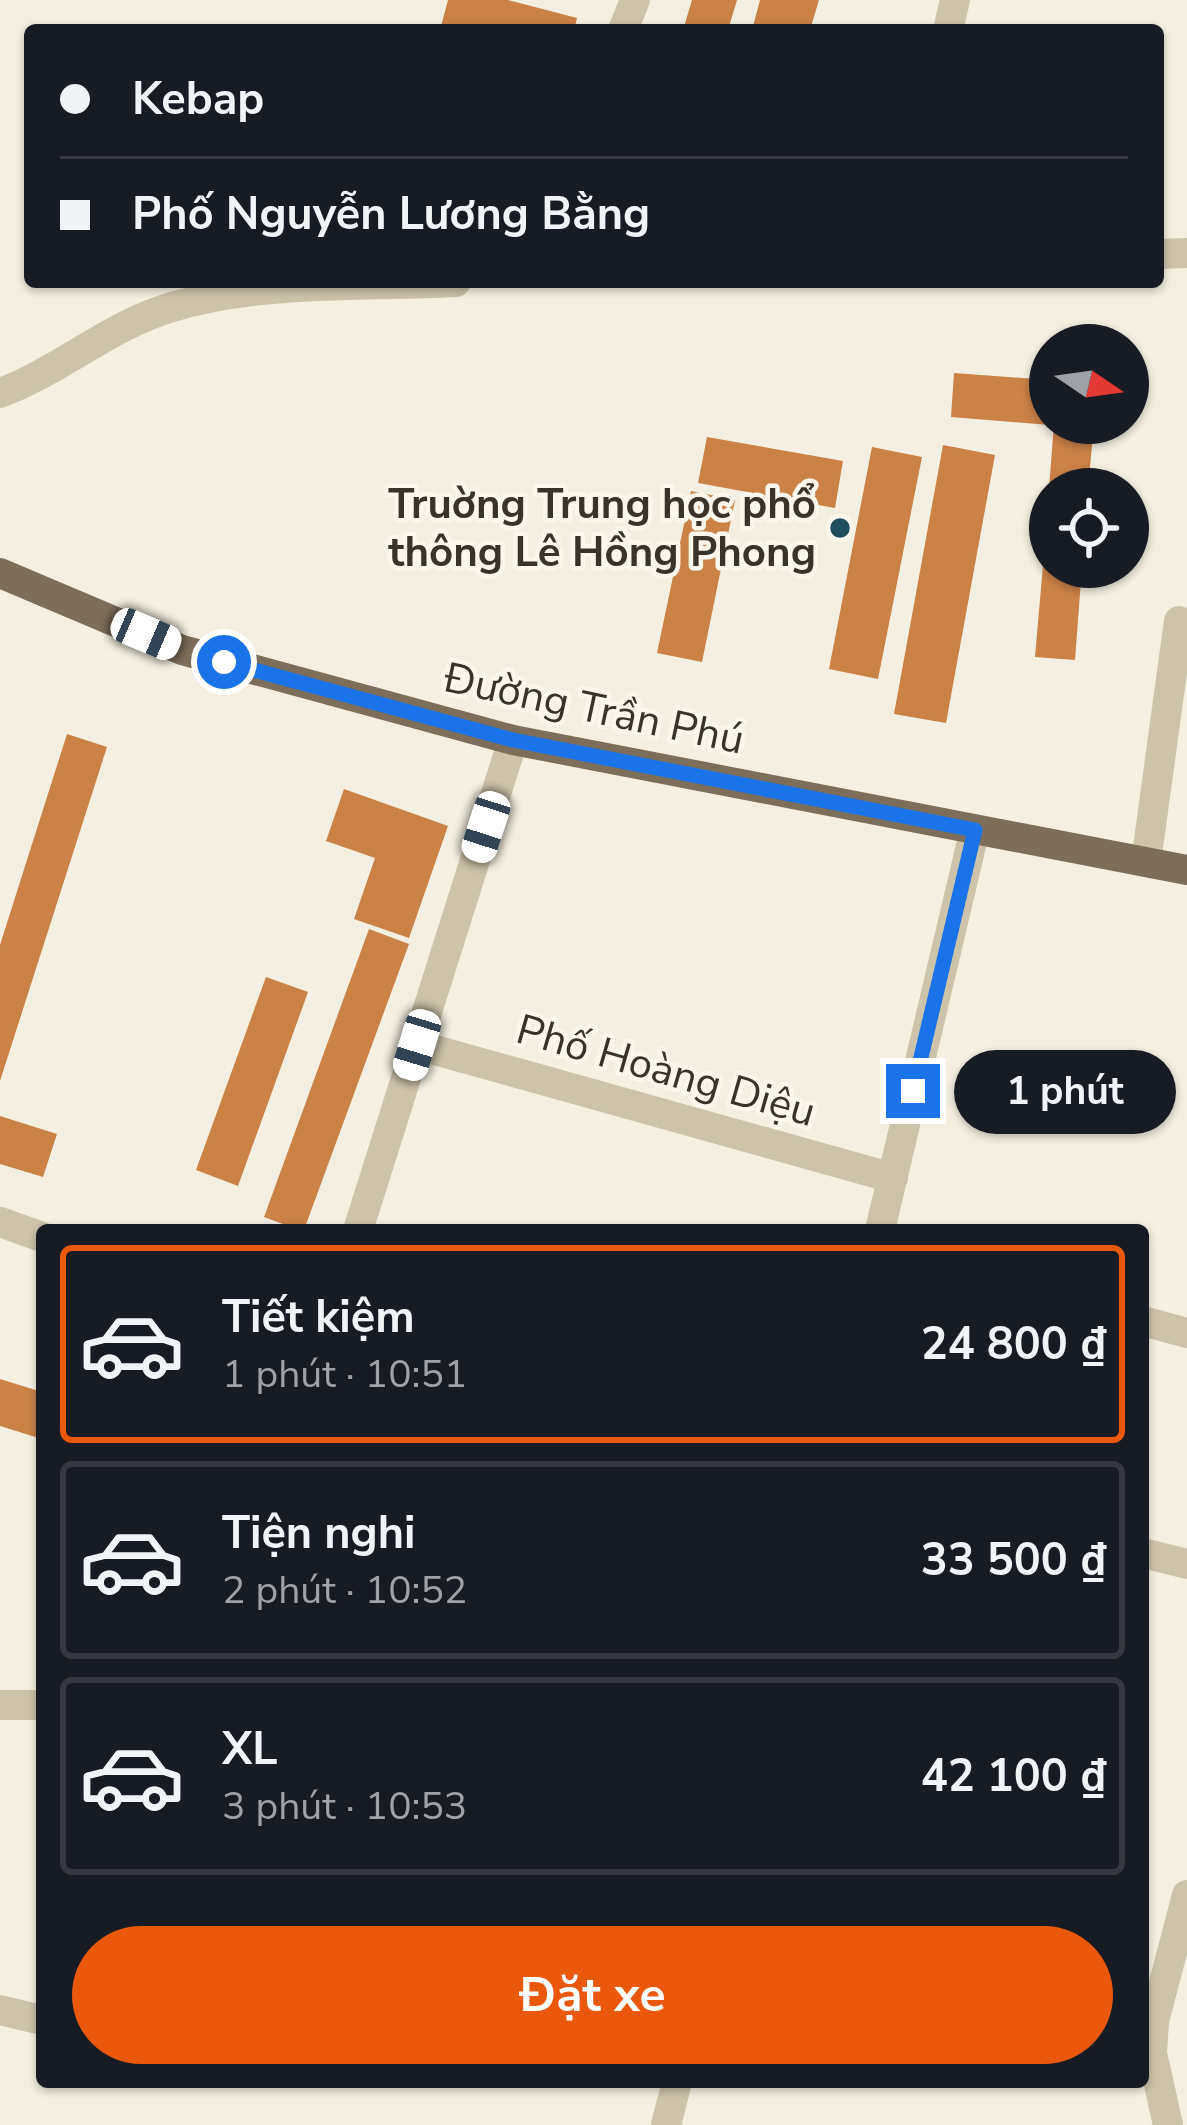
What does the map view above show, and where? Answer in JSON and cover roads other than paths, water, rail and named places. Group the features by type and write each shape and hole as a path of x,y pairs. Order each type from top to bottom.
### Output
{"main road":[{"name":"Đường Trần Phú","path":"0,573 182,650 513,740 1187,870"}],"street":[{"path":"0,392 135,321 203,299 328,288"},
{"path":"1146,862 1179,621"},
{"path":"360,1224 513,740"},
{"path":"881,1224 975,830"},
{"name":"Phố Hoàng Diệu","path":"417,1045 892,1178"},
{"path":"0,1222 36,1235"},
{"path":"1149,1323 1187,1333"},
{"path":"1149,1554 1187,1564"},
{"path":"0,1705 36,1705"},
{"path":"1168,2125 1152,2053 1153,1973 1187,1895"},
{"path":"0,2010 36,2019"},
{"path":"666,2125 675,2088"}],"place":[{"name":"Truờng Trung học phổ thông Lê Hồng Phong","path":"840,528"}]}
